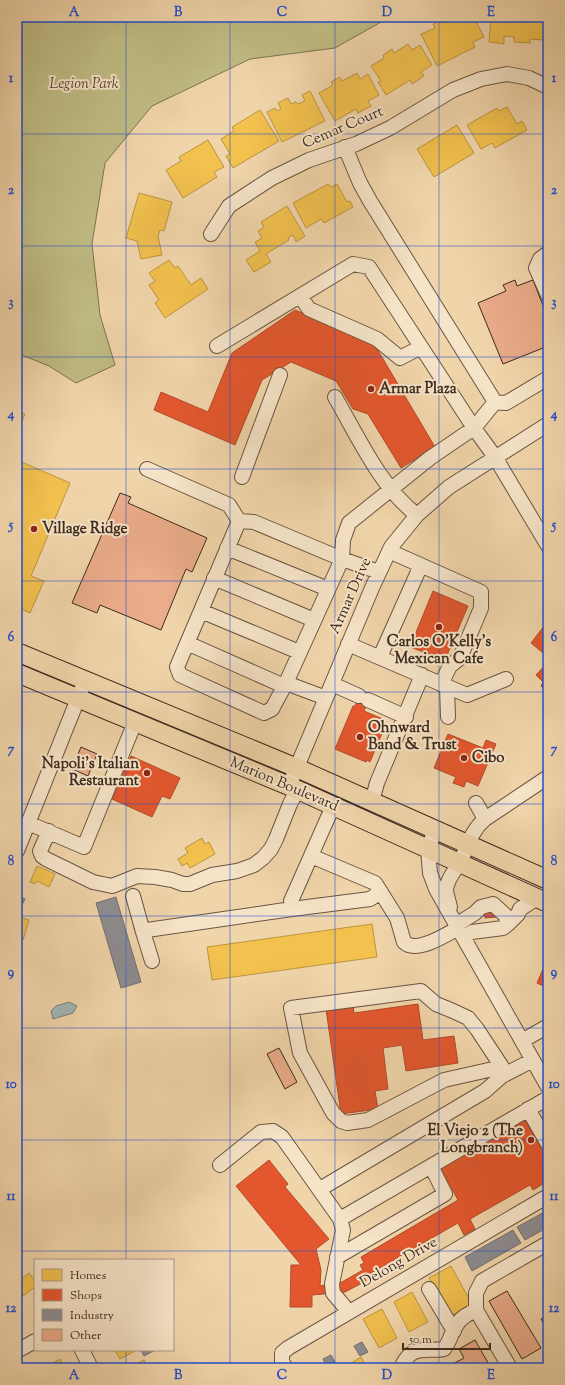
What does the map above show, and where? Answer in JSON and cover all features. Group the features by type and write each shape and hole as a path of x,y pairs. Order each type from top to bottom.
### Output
{"main road":[{"name":"Marion Boulevard","path":"17,652 297,768 548,880"},
{"name":"Marion Boulevard","path":"17,673 293,788 543,900"}],"street":[{"name":"Cemar Court","path":"211,234 229,206 272,178 309,160 390,128 453,90 481,78 507,74 529,78 548,87"},
{"path":"345,147 360,183 370,202 495,402"},
{"path":"547,292 536,268 540,259 548,253"},
{"path":"217,346 353,264 369,267 474,428 495,457 548,546"},
{"path":"300,296 309,309 377,339 400,358 422,347"},
{"path":"242,476 280,375"},
{"path":"495,402 506,403 548,378"},
{"path":"335,397 377,471 406,506 417,514"},
{"path":"239,521 177,667 180,675 264,713 272,709 285,684 342,559 343,540 349,523 430,458 474,428 495,402"},
{"name":"Armar Drive","path":"49,832 40,851 42,856 93,882 112,886 138,876 155,877 172,880 183,884 190,884 212,875 237,871 254,865 263,858 271,849 276,839 290,804 297,768 348,644 389,551 417,514 448,487 548,424"},
{"path":"147,468 229,505 239,521"},
{"path":"239,521 254,522 342,559 379,572"},
{"path":"227,548 328,590"},
{"path":"389,551 481,592 481,608 460,658 450,666 444,685 448,717"},
{"path":"380,657 421,565"},
{"path":"214,578 314,620"},
{"path":"201,611 300,652"},
{"path":"187,643 285,684 326,698"},
{"path":"348,644 467,695 506,678"},
{"path":"372,801 377,783 406,717 422,675"},
{"path":"17,851 85,681"},
{"path":"332,684 406,717"},
{"path":"28,823 84,847 135,722"},
{"path":"458,927 446,890 450,877 460,863 467,844 477,826 485,819 548,777"},
{"path":"476,803 485,819"},
{"path":"292,909 291,901 332,806"},
{"path":"435,830 428,849 430,873 436,889 548,1087"},
{"path":"311,856 375,883 397,918 404,942 410,946 432,942 458,927 481,906 494,904 505,915 508,924"},
{"path":"143,932 147,930 370,899 381,892"},
{"path":"133,896 152,961"},
{"path":"458,927 472,932 503,928 518,914 520,909 543,900"},
{"path":"504,1071 477,1029 468,1018 453,1010 436,1004 421,990 291,1008 300,1053 333,1113 341,1121 347,1123 368,1120 444,1080 504,1071 533,1060"},
{"path":"522,1041 548,1026"},
{"path":"320,1189 485,1091 504,1071"},
{"path":"340,1219 548,1098"},
{"path":"528,1109 548,1144"},
{"path":"220,1165 261,1132 273,1131 282,1136 340,1219 343,1230 332,1284 333,1293 349,1312"},
{"path":"337,1257 445,1194 431,1166"},
{"name":"Delong Drive","path":"286,1368 282,1362 282,1353 288,1348 548,1196"},
{"path":"510,1368 476,1310 476,1293 482,1281 548,1243"},
{"path":"429,1289 454,1331"},
{"path":"401,1368 409,1355 420,1350 444,1349 456,1325 463,1318 476,1310"},
{"path":"17,1351 34,1341"},
{"path":"82,1351 91,1368"}],"green space":[{"name":"Legion Park","path":"17,17 390,17 335,48 250,59 152,106 105,163 92,244 100,315 115,365 76,383 49,366 17,353"}],"shaded area":[{"path":"69,1002 77,1006 73,1013 53,1019 51,1011 56,1006"}],"building: Homes":[{"path":"447,17 454,17 455,19 462,17 463,19 474,17 484,37 473,42 475,47 437,66 421,34 435,28 433,24"},
{"path":"491,17 545,17 543,40 530,39 530,43 514,42 514,37 504,36 504,44 489,42"},
{"path":"408,44 412,50 420,45 432,65 421,72 424,76 412,84 410,80 386,95 378,82 381,81 371,66 384,58 383,55 392,49 394,53"},
{"path":"357,73 360,79 368,74 379,95 368,101 371,106 358,113 356,109 335,121 319,93 333,85 331,82 340,77 342,81"},
{"path":"310,91 325,121 282,142 267,112 275,108 277,111 281,109 278,103 288,98 291,104 296,102 298,104 305,101 302,95"},
{"path":"507,107 517,124 522,121 527,130 495,148 492,143 481,149 467,125 497,108 499,111"},
{"path":"260,110 279,141 233,168 226,156 230,154 221,139 234,131 232,127"},
{"path":"457,125 474,153 434,177 417,149"},
{"path":"208,140 224,167 214,172 217,177 183,198 166,170 181,161 179,157"},
{"path":"328,184 331,187 337,184 347,202 350,201 353,207 324,223 321,219 306,228 293,203"},
{"path":"139,193 172,202 164,231 160,230 158,236 162,255 141,259 137,241 126,238"},
{"path":"287,206 305,236 296,242 293,235 288,238 289,240 266,254 271,262 254,272 246,260 260,251 255,242 262,238 258,231 264,227 261,222"},
{"path":"169,260 175,268 178,266 191,285 201,278 208,289 165,318 155,303 159,300 149,285 155,281 149,273"},
{"path":"17,411 25,414 17,433"},
{"name":"Village Ridge","path":"17,460 70,483 31,576 44,581 30,613 17,607"},
{"path":"202,838 205,844 209,842 215,854 190,868 187,863 182,866 178,859 188,853 185,848"},
{"path":"37,866 55,874 49,887 37,881 35,884 30,882"},
{"path":"17,916 29,920 23,940 17,939"},
{"path":"372,924 377,957 212,980 207,947"},
{"path":"451,1266 472,1304 451,1316 429,1278"},
{"path":"29,1273 34,1280 34,1288 23,1296 20,1292 17,1294 17,1282"},
{"path":"412,1292 428,1322 409,1332 394,1302"},
{"path":"382,1309 397,1338 379,1348 363,1319"},
{"path":"116,1351 132,1351 133,1352 120,1359"},
{"path":"361,1357 367,1368 345,1367"},
{"path":"60,1359 65,1368 44,1368"},
{"path":"144,1360 148,1368 129,1368"}],"building: Shops":[{"name":"Armar Plaza","path":"295,310 373,342 435,447 401,468 368,414 353,409 336,381 291,362 262,380 235,445 154,410 161,392 208,412 232,353"},
{"name":"Carlos O'Kelly's Mexican Cafe","path":"433,591 468,606 445,660 410,647"},
{"path":"548,621 548,657 531,643"},
{"path":"548,662 548,692 541,686 543,682 536,675"},
{"name":"Ohnward Band & Trust","path":"361,692 370,696 364,711 383,719 381,724 385,726 370,762 367,760 366,762 335,749 353,706 355,706"},
{"name":"Cibo","path":"448,734 483,748 486,740 496,744 478,786 466,781 464,787 453,783 456,777 434,768"},
{"path":"131,756 180,778 170,799 162,796 152,817 112,799"},
{"path":"496,907 497,917 485,918 484,908"},
{"path":"544,967 548,969 548,988 537,983"},
{"path":"418,1004 423,1040 454,1036 458,1063 406,1071 402,1045 383,1048 388,1089 375,1091 378,1109 341,1114 326,1009 353,1005 354,1013"},
{"path":"523,1117 548,1160 548,1181 533,1190 530,1185 470,1219 475,1229 464,1235 458,1223 364,1277 366,1281 345,1292 312,1295 312,1307 290,1307 291,1265 301,1265 236,1186 269,1160 288,1184 285,1187 329,1239 316,1249 321,1270 320,1286 342,1282 363,1270 360,1265 364,1263 361,1257 458,1200 439,1166"}],"building: Industry":[{"path":"17,895 25,899 19,911 17,910"},
{"path":"116,897 141,982 121,988 96,903"},
{"path":"548,1210 548,1227 525,1240 517,1227"},
{"path":"513,1230 521,1243 472,1271 465,1257"},
{"path":"362,1342 368,1352 360,1356 354,1346"},
{"path":"142,1351 153,1351 144,1356"},
{"path":"331,1355 337,1366 328,1368 323,1359"}],"building: Other":[{"path":"515,280 517,286 533,280 548,318 548,346 503,364 478,303 506,291 503,285"},
{"path":"120,493 131,497 128,503 207,538 192,572 186,569 161,630 100,605 97,613 72,603"},
{"path":"81,747 97,754 88,776 72,769"},
{"path":"279,1048 297,1082 285,1089 267,1054"},
{"path":"507,1291 541,1348 522,1359 489,1301"},
{"path":"548,1315 548,1331 541,1319"},
{"path":"475,1340 491,1368 445,1368 464,1358 459,1349"},
{"path":"437,1363 440,1368 428,1368"}],"place":[{"name":"Armar Plaza","path":"371,389"},
{"name":"Village Ridge","path":"34,529"},
{"name":"Carlos O'Kelly's Mexican Cafe","path":"439,627"},
{"name":"Ohnward Band & Trust","path":"360,737"},
{"name":"Cibo","path":"464,758"},
{"name":"Napoli's Italian Restaurant","path":"147,773"},
{"name":"El Viejo 2 (The Longbranch)","path":"531,1140"}]}
